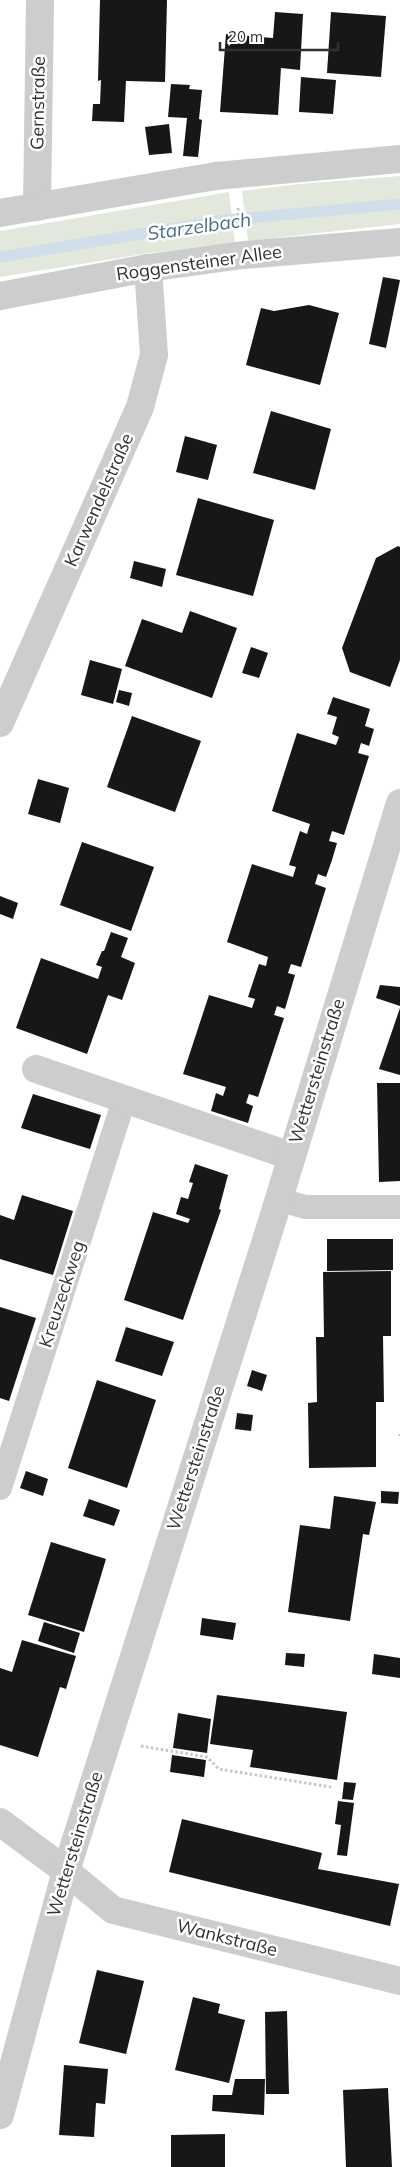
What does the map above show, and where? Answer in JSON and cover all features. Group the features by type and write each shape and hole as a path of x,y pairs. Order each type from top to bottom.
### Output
{"street":[{"name":"Gernstraße","path":"37,207 40,0"},
{"path":"0,213 216,176 400,159"},
{"name":"Roggensteiner Allee","path":"0,296 148,268 243,255 400,242"},
{"name":"Karwendelstraße","path":"0,723 140,407 154,355 148,268"},
{"name":"Wettersteinstraße","path":"0,2115 66,1871 278,1199 400,803"},
{"path":"36,1068 124,1100 291,1156"},
{"name":"Wankstraße","path":"0,1822 66,1871 113,1910 400,1981"}],"lane":[{"name":"Kreuzeckweg","path":"0,1488 124,1100"},
{"path":"278,1199 305,1207 400,1207"}],"path":[{"path":"236,200 240,225"},
{"path":"107,1741 207,1757 219,1769 331,1787"}],"shaded area":[{"path":"400,176 400,224 248,241 242,191 299,184"},
{"path":"229,192 235,243 150,253 0,277 0,231"}],"building":[{"path":"100,0 167,0 165,82 126,81 124,122 92,121 93,104 100,104 101,80 98,81"},
{"path":"275,12 303,14 300,70 281,68 278,115 220,112 226,34 273,38"},
{"path":"331,12 386,16 381,77 327,73"},
{"path":"301,77 336,80 333,114 299,112"},
{"path":"171,84 190,85 189,89 202,90 199,119 202,120 198,157 183,156 187,118 168,117"},
{"path":"169,124 172,153 149,155 145,127"},
{"path":"383,277 400,280 386,348 369,344"},
{"path":"309,305 339,313 320,385 246,365 261,308 274,311"},
{"path":"271,411 331,429 315,490 253,473"},
{"path":"185,436 217,445 208,480 176,472"},
{"path":"198,498 274,520 253,596 176,575"},
{"path":"398,546 400,547 400,660 390,687 350,672 342,648 376,558"},
{"path":"134,561 166,569 162,587 130,578"},
{"path":"190,611 237,628 212,698 125,666 142,619 182,633"},
{"path":"251,647 268,653 259,678 242,673"},
{"path":"90,660 122,669 113,704 81,695"},
{"path":"119,690 132,693 129,706 116,702"},
{"path":"333,697 370,709 365,726 374,729 369,746 361,743 358,753 369,756 344,835 332,831 329,841 337,843 332,860 326,877 318,874 315,884 326,888 301,967 291,964 288,973 295,975 285,1009 277,1006 274,1015 284,1018 258,1097 249,1094 246,1103 253,1106 248,1123 211,1111 216,1093 223,1096 226,1087 183,1074 209,995 252,1008 255,999 248,997 259,964 266,966 268,957 227,942 252,864 293,877 296,867 289,865 300,831 307,834 310,824 272,811 297,733 336,745 339,737 332,734 337,717 327,714"},
{"path":"132,716 201,741 175,812 107,787"},
{"path":"38,779 69,788 60,823 28,814"},
{"path":"82,842 154,867 131,931 60,905"},
{"path":"0,896 18,903 13,919 0,914"},
{"path":"111,932 128,938 121,957 135,963 122,1000 108,995 87,1054 16,1028 41,958 98,979 102,967 96,965"},
{"path":"380,985 400,987 400,1006 376,998"},
{"path":"400,1008 400,1075 379,1069"},
{"path":"377,1083 400,1083 400,1181 379,1182"},
{"path":"33,1094 101,1115 90,1149 21,1128"},
{"path":"195,1164 228,1175 219,1209 221,1210 183,1320 124,1300 153,1212 188,1223 190,1219 176,1214 181,1197 188,1199 193,1183 189,1182"},
{"path":"22,1195 73,1211 53,1275 0,1259 0,1215 14,1220"},
{"path":"327,1239 393,1239 393,1270 327,1271"},
{"path":"391,1271 391,1336 383,1336 384,1402 376,1402 376,1467 309,1468 308,1403 317,1402 316,1337 324,1337 323,1272"},
{"path":"0,1307 36,1318 9,1401 0,1398"},
{"path":"126,1327 174,1342 162,1376 115,1361"},
{"path":"252,1370 267,1375 262,1391 247,1386"},
{"path":"97,1380 156,1400 127,1488 68,1468"},
{"path":"237,1413 253,1415 251,1431 235,1429"},
{"path":"26,1471 48,1479 43,1496 20,1488"},
{"path":"381,1491 399,1492 398,1504 381,1503"},
{"path":"334,1496 376,1502 369,1535 363,1534 350,1621 288,1612 300,1525 330,1529"},
{"path":"89,1499 120,1510 114,1526 83,1516"},
{"path":"51,1542 106,1559 84,1632 28,1615"},
{"path":"202,1618 236,1623 233,1640 200,1635"},
{"path":"44,1622 80,1633 74,1653 38,1641"},
{"path":"22,1640 76,1656 66,1689 60,1687 38,1757 0,1745 0,1668 12,1672"},
{"path":"286,1653 305,1654 304,1667 285,1665"},
{"path":"374,1654 400,1658 400,1678 372,1674"},
{"path":"217,1695 347,1712 337,1780 250,1767 253,1750 210,1744"},
{"path":"178,1713 211,1719 207,1753 173,1748"},
{"path":"172,1755 206,1760 204,1777 170,1772"},
{"path":"344,1782 356,1783 353,1800 342,1799"},
{"path":"338,1801 354,1803 347,1856 337,1855 341,1825 335,1824"},
{"path":"182,1819 322,1853 318,1869 399,1884 390,1926 169,1872"},
{"path":"97,1970 144,1981 126,2054 79,2043"},
{"path":"193,1997 220,2004 218,2013 245,2020 229,2083 175,2070"},
{"path":"287,2011 289,2094 266,2094 265,2012"},
{"path":"64,2065 108,2069 105,2104 96,2103 94,2137 59,2135"},
{"path":"235,2079 265,2079 264,2115 212,2111 213,2095 232,2095"},
{"path":"388,2088 392,2167 346,2167 343,2090"},
{"path":"225,2134 225,2167 171,2167 171,2135"}],"waterway":[{"name":"Starzelbach","path":"0,257 226,220 400,204"}]}
